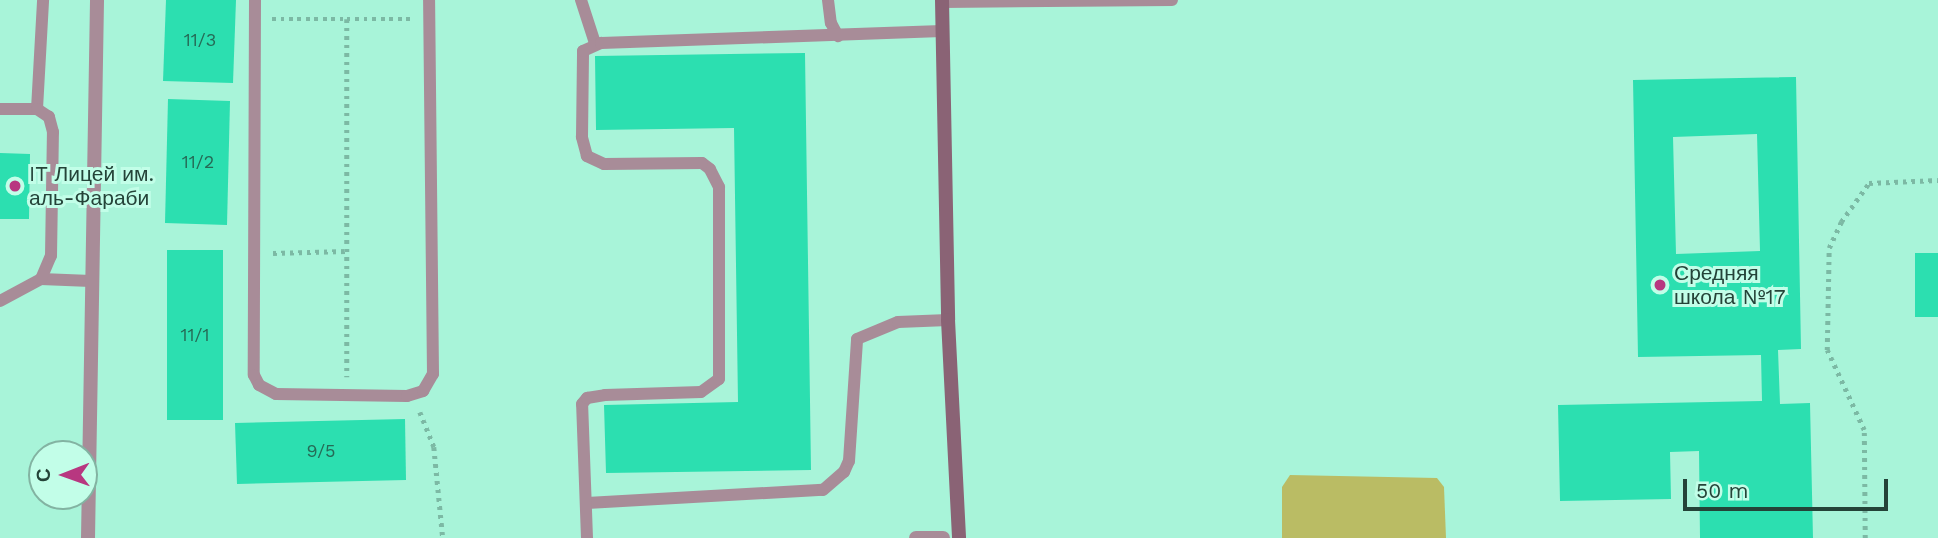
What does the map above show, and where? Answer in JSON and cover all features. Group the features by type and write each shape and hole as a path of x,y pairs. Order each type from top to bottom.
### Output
{"street":[{"path":"88,538 97,0"},
{"path":"942,1 948,320 960,538"},
{"path":"916,538 943,538"}],"lane":[{"path":"37,109 43,0"},
{"path":"255,0 252,363 259,385 276,394 348,395 416,394 429,385 433,374 429,0"},
{"path":"580,0 594,43"},
{"path":"828,0 831,23 838,36"},
{"path":"942,1 1172,0"},
{"path":"587,538 587,503 581,439 582,404 587,398 701,392 715,386 720,369 716,177 702,163 604,164 587,156 582,137 581,59 594,43 943,31"},
{"path":"0,109 37,109 49,117 53,132 51,256 41,279"},
{"path":"0,301 41,279 91,281"},
{"path":"587,503 822,491 844,472 849,461 857,339 898,322 948,320"}],"path":[{"path":"255,19 429,19"},
{"path":"347,19 348,395"},
{"path":"1865,538 1864,430 1827,349 1829,248 1841,222 1869,183 1938,180"},
{"path":"252,253 346,251"},
{"path":"416,394 434,447 443,538"}],"shaded area":[{"path":"1290,475 1437,478 1444,487 1446,538 1282,538 1282,487"}],"building":[{"path":"166,0 236,0 233,83 163,81"},
{"path":"805,53 811,470 606,473 604,405 738,402 734,128 596,130 595,56"},
{"path":"1796,77 1801,349 1778,350 1780,404 1810,403 1813,538 1700,538 1699,451 1670,452 1671,499 1560,501 1558,405 1762,401 1761,355 1638,357 1633,80","holes":["1757,134 1760,251 1676,254 1673,137"]},
{"path":"168,99 230,101 227,225 165,223"},
{"name":"IT Лицей им. аль-Фараби","path":"0,153 30,154 29,219 0,219"},
{"path":"167,250 223,250 223,420 167,420"},
{"path":"1915,253 1938,253 1938,317 1915,317"},
{"path":"405,419 406,480 237,484 235,423"}],"place":[{"name":"IT Лицей им. аль-Фараби","path":"15,186"},
{"name":"Средняя школа №17","path":"1660,285"}]}
